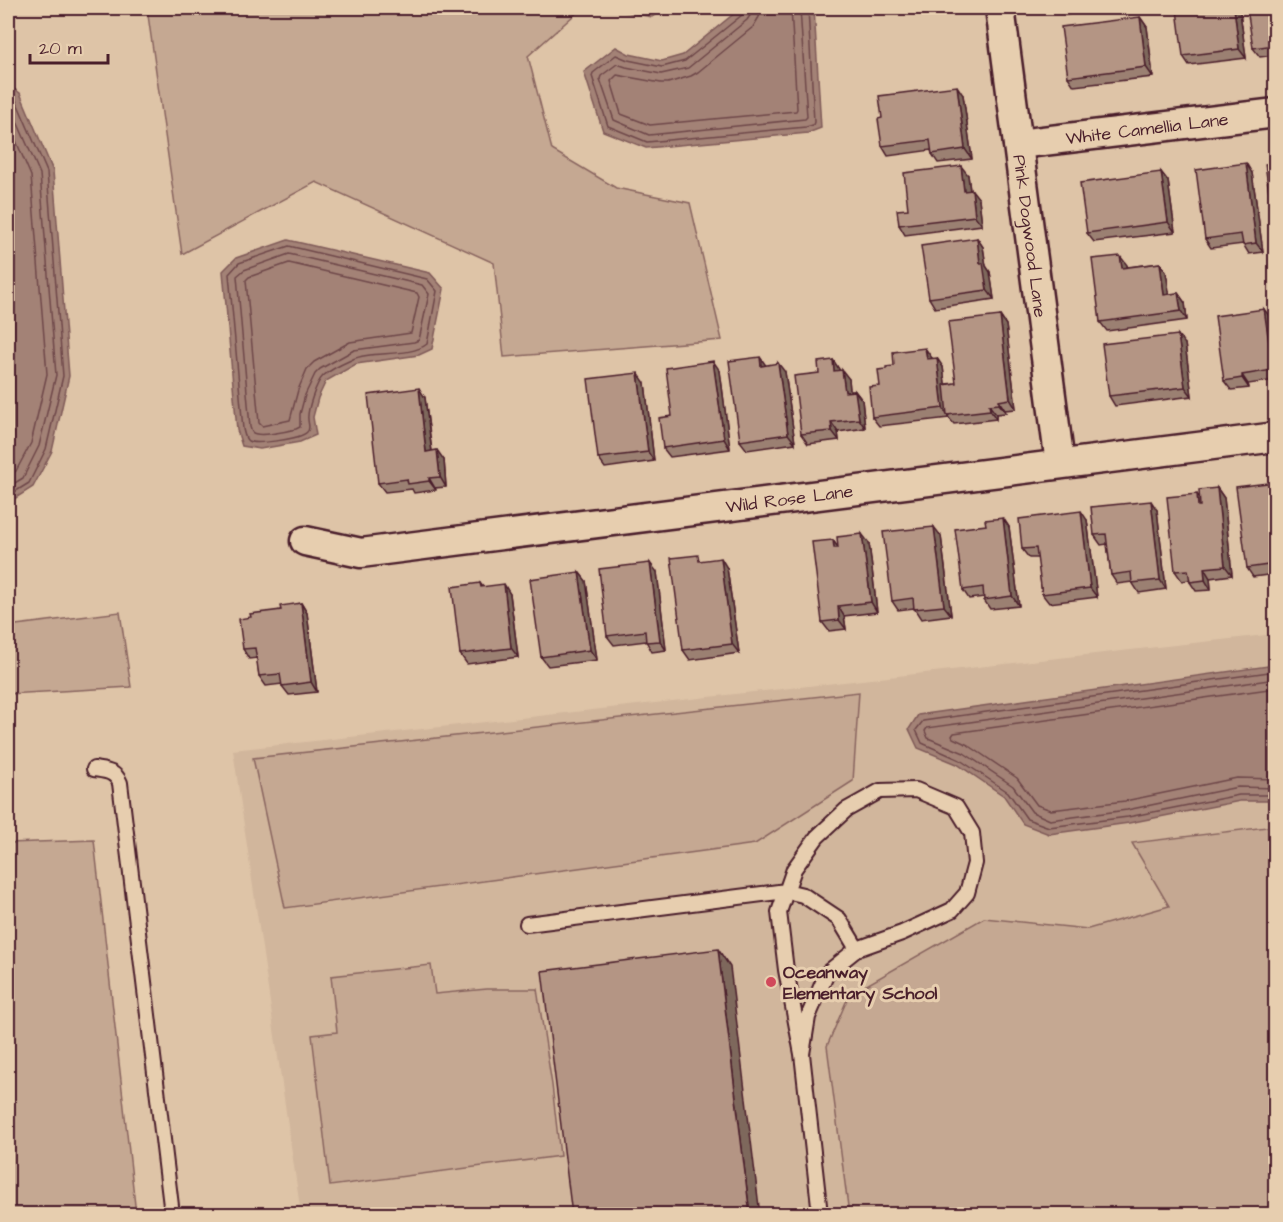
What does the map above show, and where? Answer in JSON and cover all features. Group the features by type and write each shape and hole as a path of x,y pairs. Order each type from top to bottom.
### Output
{"street":[{"name":"Pink Dogwood Lane","path":"1000,8 1060,464"},
{"name":"White Camellia Lane","path":"1018,144 1275,113"},
{"name":"Wild Rose Lane","path":"305,541 361,553 1275,437"}],"lane":[{"path":"94,769 110,771 118,777 120,783 172,1215"},
{"path":"802,1054 808,1017 827,973 857,949 902,933 952,910 967,893 975,863 972,833 956,807 916,790 880,791 846,810 817,837 794,868 786,891 779,912 786,970 802,1054 820,1215"},
{"path":"527,924 786,891 803,895 839,920 857,949"}],"shaded area":[{"path":"147,8 582,8 528,56 552,150 616,188 690,203 722,340 504,357 494,263 316,182 182,254"},
{"path":"607,8 665,8 652,17"},
{"path":"120,612 131,687 8,694 8,626"},
{"name":"Oceanway Elementary School","path":"1275,634 1275,1214 301,1214 233,750"},
{"path":"859,692 853,781 755,844 285,908 253,758"},
{"path":"1275,826 1275,1214 849,1214 827,1046 849,995 984,918 1088,929 1169,906 1132,843"},
{"path":"94,840 136,1214 8,1214 8,843"},
{"path":"431,965 435,994 487,989 537,989 560,1156 330,1186 312,1035 337,1032 331,976"}],"water":[{"path":"741,8 814,8 821,128 808,133 646,148 603,131 584,72 616,47 629,54 662,61 683,55"},
{"path":"8,85 20,93 53,171 69,376 52,451 33,487 8,503"},
{"path":"288,240 430,273 444,289 432,349 419,355 356,364 326,381 313,417 316,435 300,442 260,449 242,446 237,430 223,271 236,258"},
{"path":"1275,665 1275,801 1240,801 1129,823 1049,834 1023,824 1004,796 957,764 918,748 909,729 918,715"}],"building":[{"path":"1234,8 1239,49 1183,56 1177,10"},
{"path":"1247,8 1275,8 1275,45 1253,48"},
{"path":"1140,17 1146,67 1068,77 1061,27"},
{"path":"957,86 965,149 932,154 930,140 882,146 878,119 882,118 879,96"},
{"path":"1275,162 1275,229 1274,229 1265,164"},
{"path":"1246,163 1256,243 1243,245 1241,234 1205,239 1196,170"},
{"path":"961,166 964,191 972,190 975,216 899,225 897,210 908,209 904,173"},
{"path":"1161,172 1168,222 1087,233 1080,183"},
{"path":"977,238 987,290 929,298 921,246"},
{"path":"1120,256 1122,268 1160,263 1164,295 1178,293 1181,311 1100,322 1092,259"},
{"path":"1264,309 1273,370 1242,375 1242,378 1224,381 1215,316"},
{"path":"1000,316 1010,399 989,405 990,410 947,415 944,385 956,383 948,322"},
{"path":"1178,335 1185,387 1109,396 1102,344"},
{"path":"925,348 927,359 937,358 943,408 872,417 869,387 880,386 878,370 894,366 893,352"},
{"path":"760,357 761,366 778,363 788,434 740,441 729,361"},
{"path":"833,360 834,371 842,370 845,392 855,391 859,419 831,422 832,431 801,434 794,376 819,373 818,362"},
{"path":"713,361 724,439 663,448 659,418 672,416 666,368"},
{"path":"638,373 648,452 598,458 588,379"},
{"path":"419,388 426,452 437,450 440,477 408,484 407,479 378,483 368,395"},
{"path":"1275,482 1275,564 1247,568 1236,487"},
{"path":"1217,488 1225,566 1204,568 1205,580 1190,582 1188,570 1175,571 1167,497 1197,494 1198,506 1200,506 1199,490"},
{"path":"1151,501 1160,580 1132,583 1131,572 1111,575 1106,534 1094,535 1091,507"},
{"path":"1081,511 1090,588 1042,594 1036,548 1022,549 1019,519"},
{"path":"1003,518 1012,596 984,600 983,587 963,590 955,529 986,525 985,520"},
{"path":"934,527 944,606 914,609 913,598 892,601 883,532"},
{"path":"862,534 871,602 838,606 839,620 822,622 812,542 833,540 834,548 838,548 837,537"},
{"path":"698,555 699,561 721,558 732,644 683,650 671,558"},
{"path":"650,563 660,641 646,642 645,631 607,636 599,569"},
{"path":"579,572 590,650 541,657 530,579"},
{"path":"480,583 481,587 504,584 511,648 460,654 452,587"},
{"path":"301,603 311,682 282,686 280,674 259,676 255,648 243,649 239,619 251,617 250,614 281,610 280,606"},
{"path":"718,949 750,1215 572,1215 542,971"}],"place":[{"name":"Oceanway Elementary School","path":"771,982"}]}
